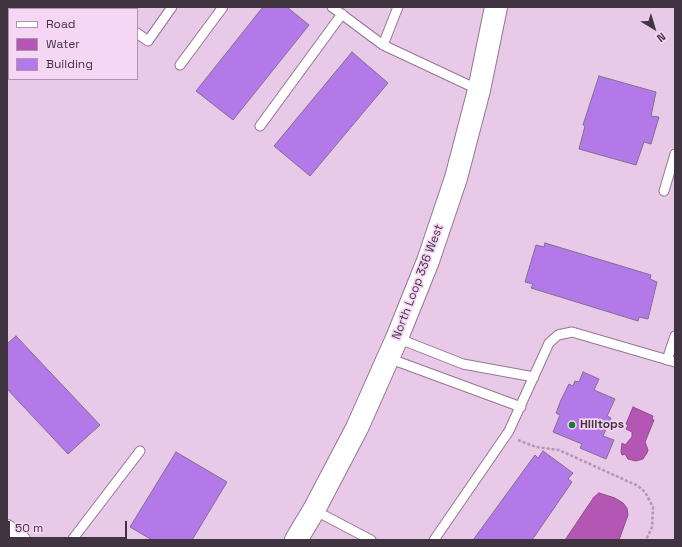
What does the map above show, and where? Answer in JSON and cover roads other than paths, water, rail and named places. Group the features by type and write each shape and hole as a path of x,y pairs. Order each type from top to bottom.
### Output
{"main road":[{"name":"North Loop 336 West","path":"296,540 314,510 357,428 397,338 428,261 456,178 479,90 496,7"}],"street":[{"path":"7,529 21,540"}],"lane":[{"path":"138,34 148,41 172,7"},
{"path":"180,65 223,7"},
{"path":"332,7 383,44 479,90"},
{"path":"383,44 398,7"},
{"path":"260,126 342,14"},
{"path":"664,191 675,154"},
{"path":"434,540 506,435 521,407 549,343 558,335 572,332 671,361 675,336"},
{"path":"397,338 463,364 534,377"},
{"path":"388,358 521,407"},
{"path":"72,540 140,451"},
{"path":"314,510 371,540"}],"water":[{"path":"633,407 653,416 652,419 654,420 645,442 648,450 647,453 643,459 636,461 628,459 625,454 622,455 621,452 622,443 625,445 632,437 632,432 626,429 628,425 626,424"},
{"path":"599,493 615,498 623,503 627,508 628,515 619,540 565,540 594,497"}],"place":[{"name":"Hilltops","path":"572,425"}]}
